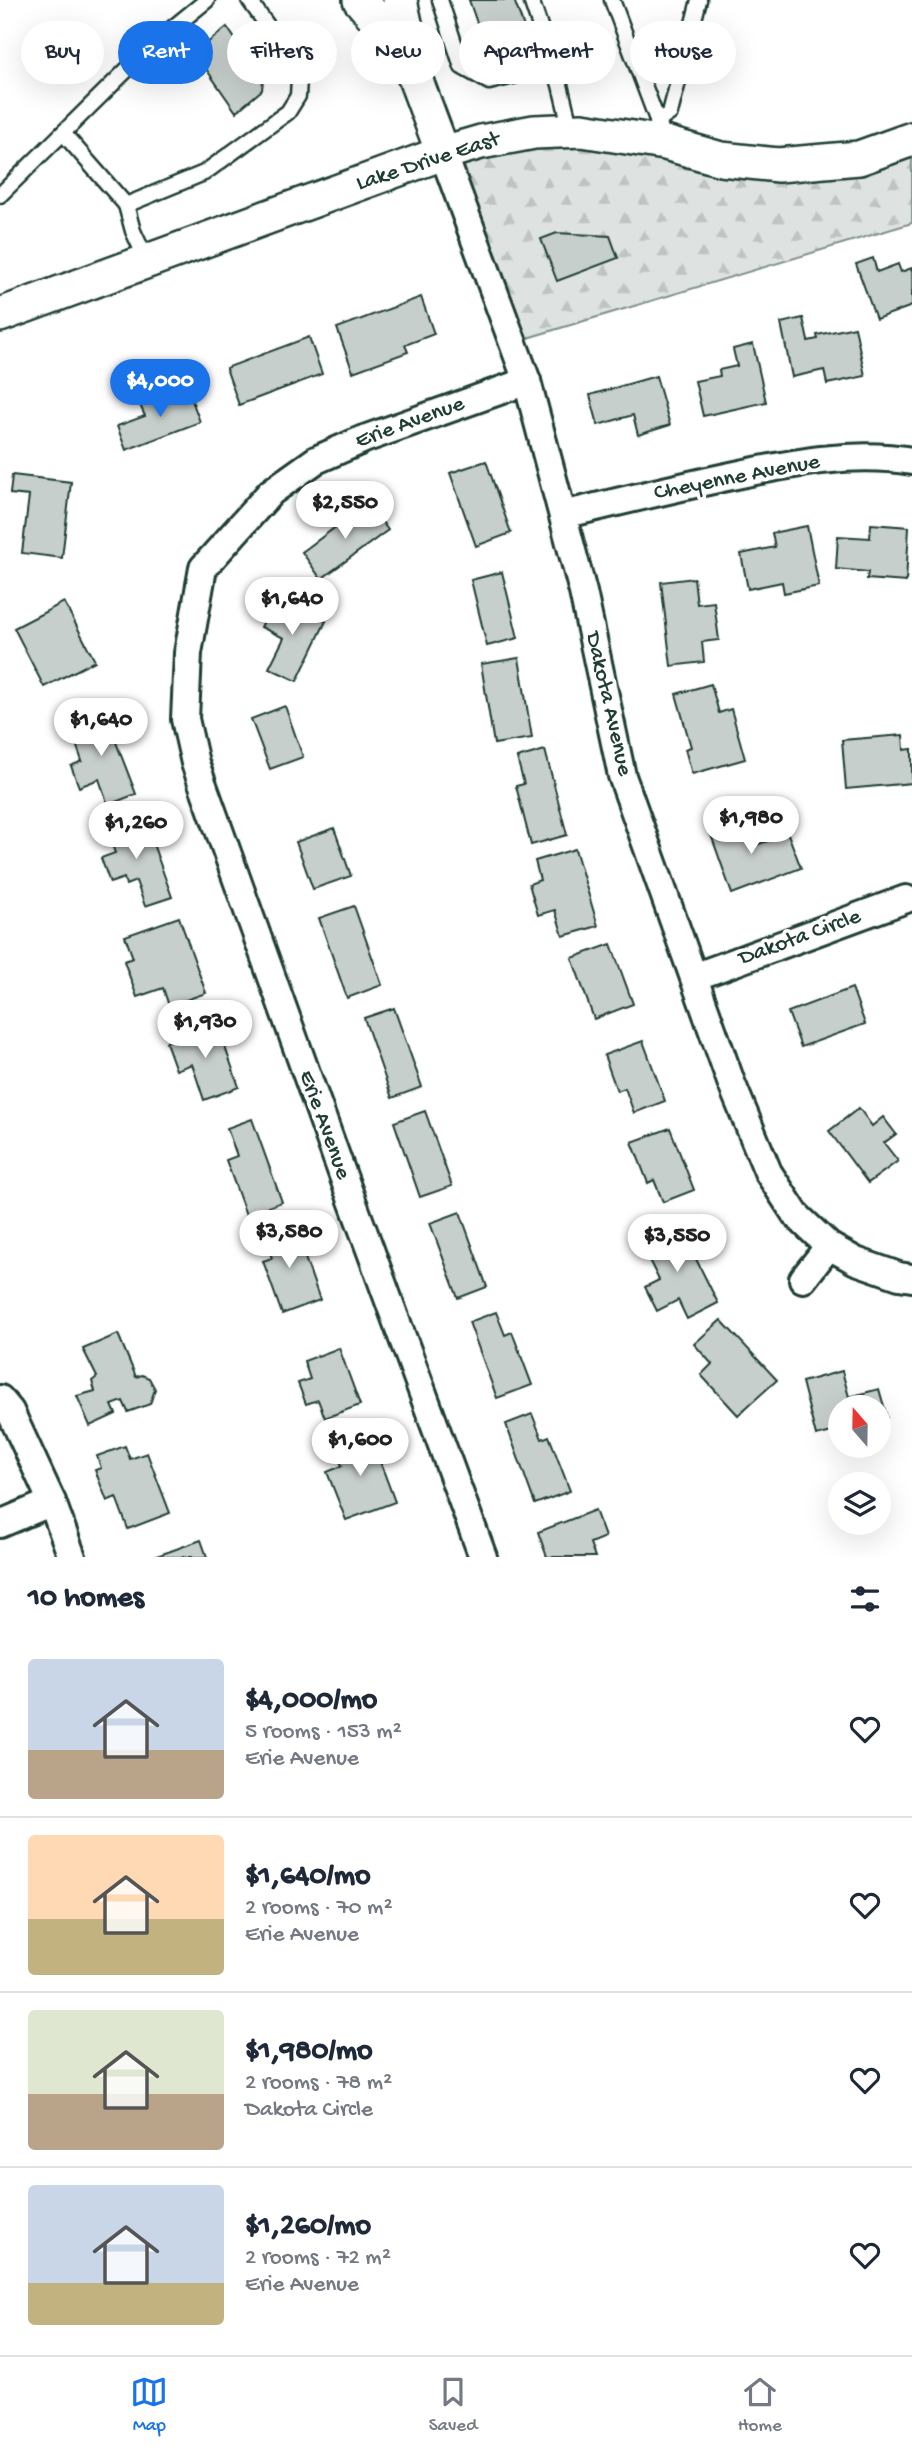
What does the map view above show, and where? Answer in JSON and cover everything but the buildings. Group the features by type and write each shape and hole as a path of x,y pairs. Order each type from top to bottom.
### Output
{"street":[{"name":"Dakota Avenue","path":"360,0 378,21"},
{"name":"Dakota Avenue","path":"400,0 405,21"},
{"name":"Dakota Avenue","path":"417,84 527,381 583,592 622,776 731,1082 768,1172 796,1215 829,1246 856,1261 912,1278"},
{"name":"Lake Drive East","path":"0,315 443,153 485,141 534,132 571,130 661,133 721,159 778,165 859,158 912,139"},
{"name":"Erie Avenue","path":"483,1557 195,763 185,719 188,653 203,568 271,492 316,460 364,439 527,381"},
{"name":"Cheyenne Avenue","path":"563,515 797,462 885,456 912,461"},
{"name":"Dakota Circle","path":"694,978 906,899"},
{"path":"803,1279 829,1246"},
{"path":"0,1399 10,1411 52,1502 72,1557"},
{"path":"0,1524 52,1502"}],"lane":[{"path":"0,195 154,43 207,0"},
{"path":"126,205 204,173 288,112 298,96 299,78 294,62 249,0"},
{"path":"440,0 459,57"},
{"path":"531,0 538,21"},
{"path":"612,0 661,133"},
{"path":"661,133 670,113 699,0"},
{"path":"559,84 571,130"},
{"path":"63,132 126,205 133,231 147,261"}],"green space":[{"path":"912,137 912,223 527,338 502,313 443,153 631,138 746,162"}]}
